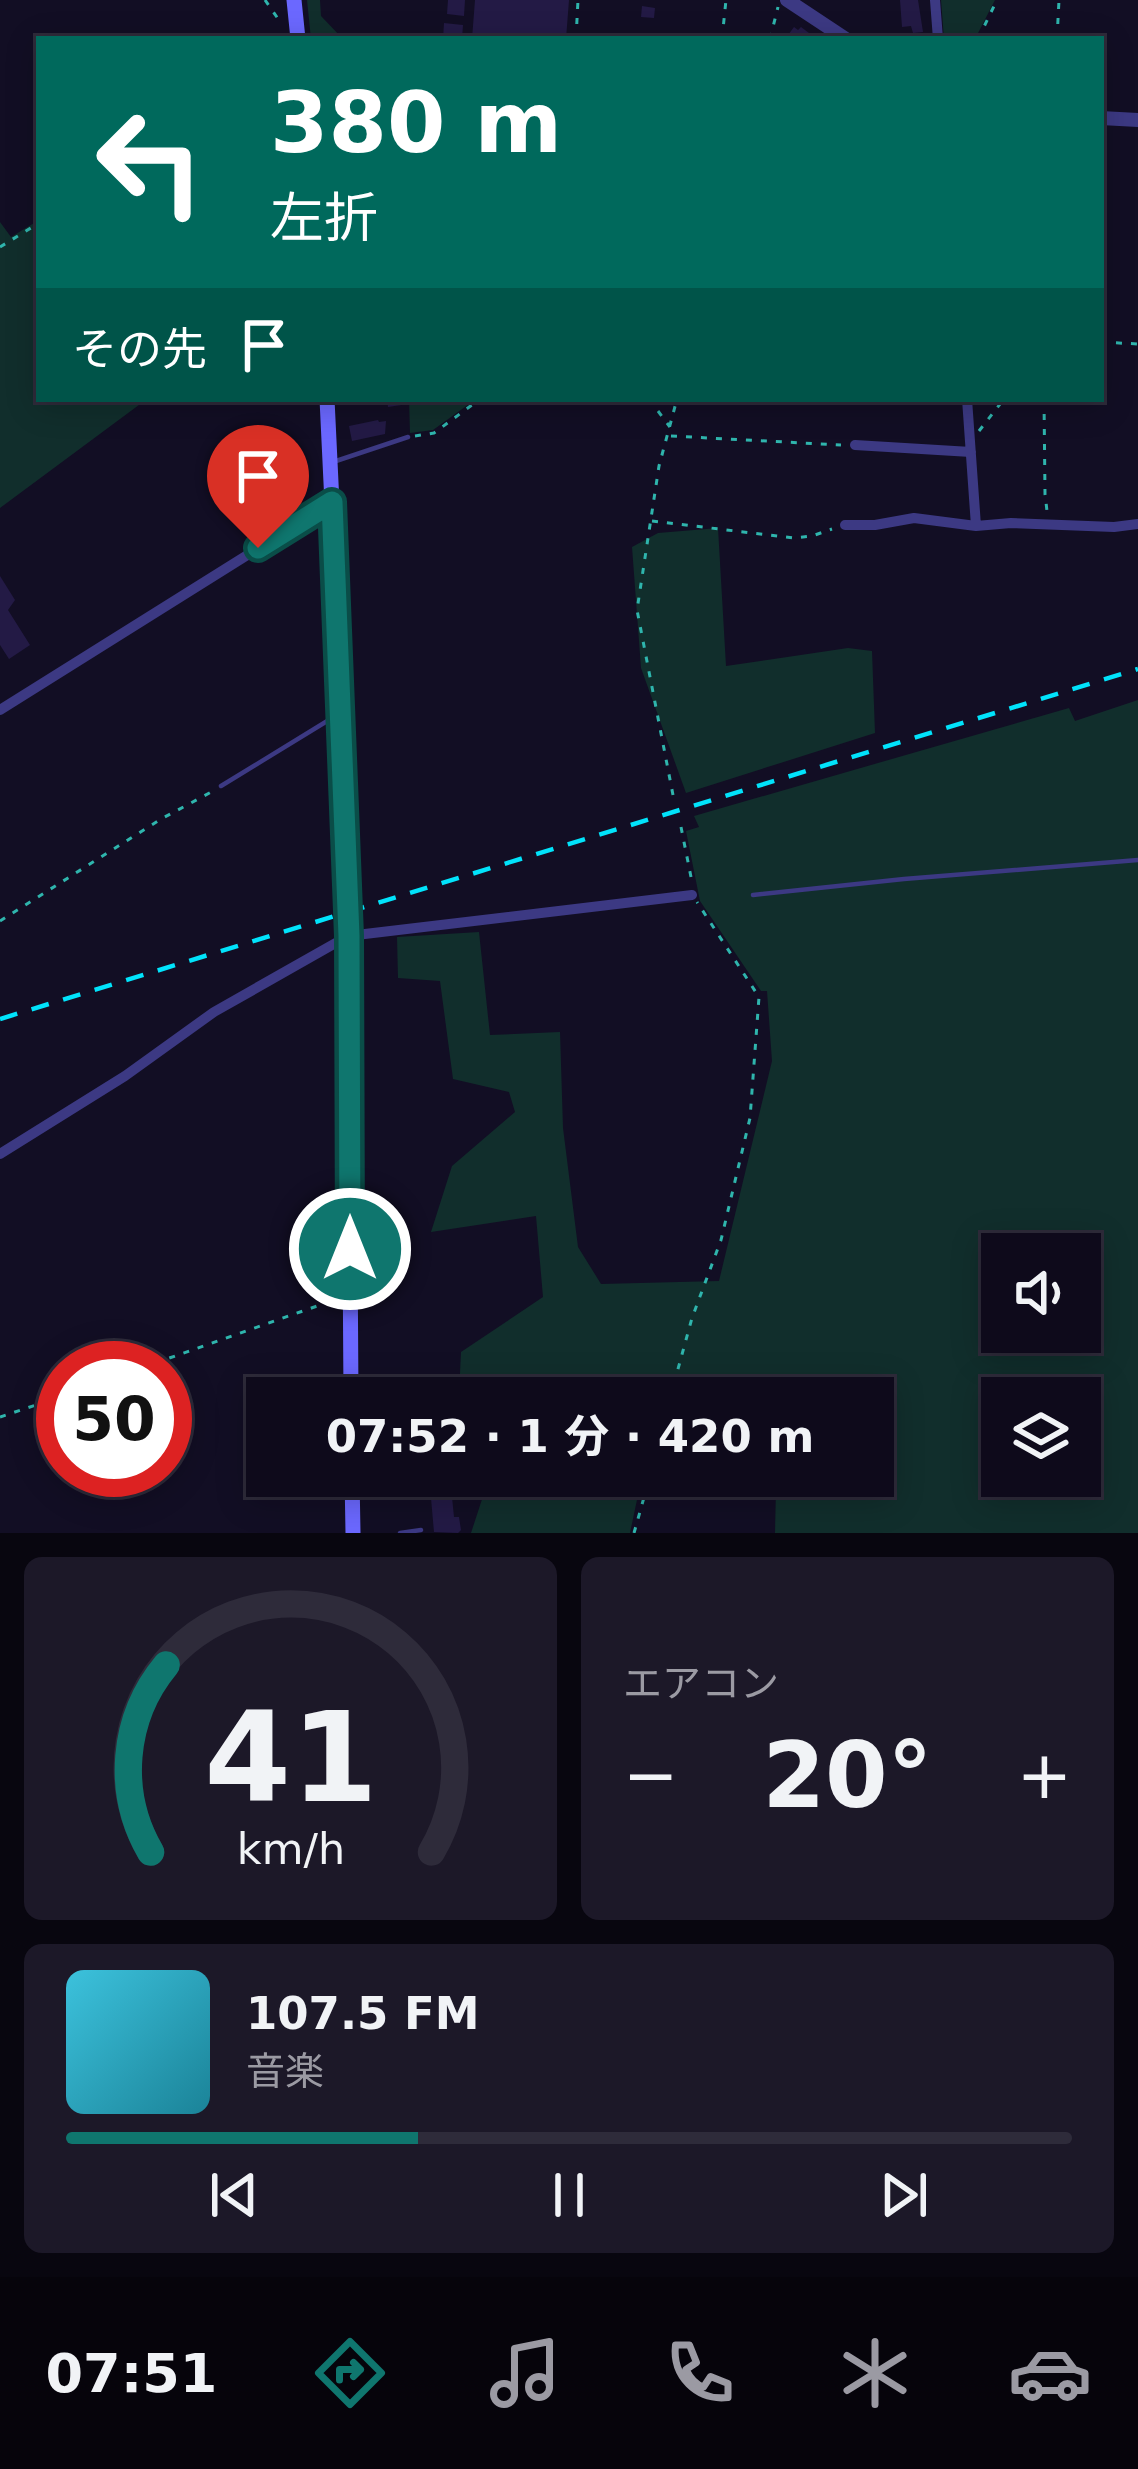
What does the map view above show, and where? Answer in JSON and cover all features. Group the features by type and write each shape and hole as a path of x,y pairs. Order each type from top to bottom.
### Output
{"main road":[{"path":"292,34 294,0"},
{"path":"327,402 349,936 351,1377"},
{"path":"352,1497 353,1533"}],"street":[{"path":"784,0 841,36"},
{"path":"935,0 938,36"},
{"path":"1104,118 1138,120"},
{"path":"967,402 976,526"},
{"path":"855,445 971,452"},
{"path":"0,710 332,502"},
{"path":"844,525 914,518 976,526 1138,524"},
{"path":"0,1154 214,1012 349,936 692,895"}],"lane":[{"path":"330,463 407,437"},
{"path":"221,786 342,712"},
{"path":"753,895 1138,860"},
{"path":"400,1533 421,1530"}],"path":[{"path":"265,0 292,34"},
{"path":"576,36 578,0"},
{"path":"722,36 726,0"},
{"path":"771,36 784,0"},
{"path":"979,36 997,0"},
{"path":"1057,36 1059,0"},
{"path":"0,247 36,225"},
{"path":"1104,342 1138,344"},
{"path":"407,437 434,433 476,402"},
{"path":"652,402 670,427"},
{"path":"673,795 637,610 659,466 676,402"},
{"path":"970,437 1002,402"},
{"path":"1044,402 1050,526"},
{"path":"668,436 855,445"},
{"path":"650,520 794,538 844,525"},
{"path":"0,921 221,786"},
{"path":"676,1377 721,1240 750,1118 759,997 692,895 681,827"},
{"path":"192,1350 350,1294"},
{"path":"0,1418 36,1405"},
{"path":"634,1533 644,1497"}],"green space":[{"path":"307,0 320,0 321,16 340,36 311,36"},
{"path":"941,0 995,0 977,36 944,36"},
{"path":"0,222 11,237 36,222 36,402 143,402 0,508"},
{"path":"409,402 472,402 433,430 410,433"},
{"path":"718,528 726,666 848,648 872,651 875,733 686,793 641,668 632,547 658,533"},
{"path":"1138,700 1138,1533 775,1533 776,1497 894,1497 894,1377 460,1377 461,1352 543,1297 536,1216 431,1232 452,1166 515,1112 509,1092 453,1079 440,981 398,978 397,937 479,932 490,1035 560,1032 563,1128 578,1247 601,1284 719,1281 772,1061 767,991 761,991 700,901 686,831 699,827 694,816 1069,708 1075,721"},
{"path":"483,1497 638,1497 630,1533 471,1533"}],"building":[{"path":"448,0 465,0 464,16 447,14"},
{"path":"475,0 569,0 566,36 472,36"},
{"path":"900,0 918,0 923,32 902,27"},
{"path":"642,6 655,8 654,18 641,17"},
{"path":"444,23 463,25 462,36 443,36"},
{"path":"794,27 801,27 813,36 787,36"},
{"path":"386,421 385,434 352,441 349,426"},
{"path":"0,576 15,600 8,610 30,645 9,659 0,645"},
{"path":"431,1497 452,1497 461,1530 434,1532"}],"railway":[{"path":"0,1019 1138,669"}],"route":[{"path":"258,548 332,502 349,936 350,1249"}]}
